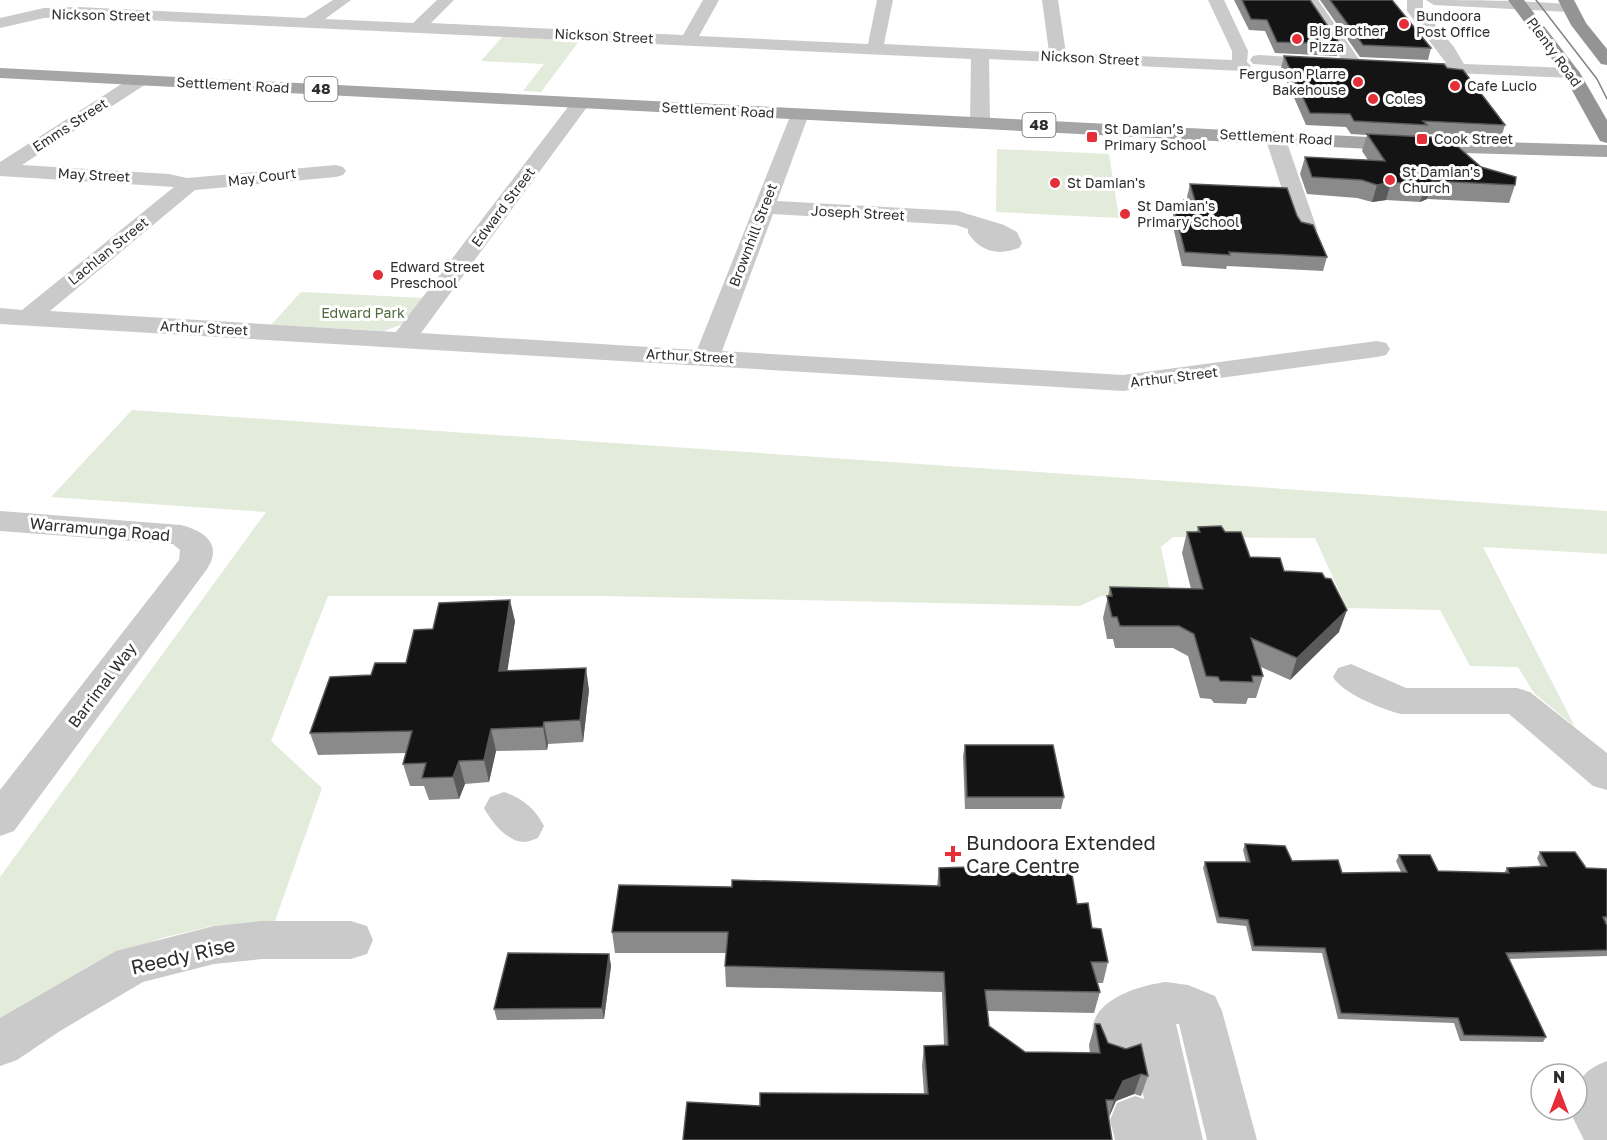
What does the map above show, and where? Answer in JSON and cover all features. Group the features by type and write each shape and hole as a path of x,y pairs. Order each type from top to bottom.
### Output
{"highway":[{"name":"Plenty Road","path":"1517,2 1571,73 1605,150"},
{"path":"1545,39 1547,27 1545,20 1564,20 1575,12 1605,55"}],"main road":[{"name":"Settlement Road","path":"0,73 1553,152"},
{"path":"1553,152 1572,144 1605,150"},
{"path":"1553,152 1605,150"}],"street":[{"path":"78,12 106,0"},
{"path":"303,23 323,0"},
{"path":"303,23 343,0"},
{"path":"417,28 446,0"},
{"path":"688,40 711,0"},
{"path":"875,48 885,0"},
{"path":"1050,0 1058,56"},
{"path":"1216,0 1251,60"},
{"path":"1310,0 1354,65"},
{"path":"1415,0 1413,4 1415,11 1448,51 1458,69"},
{"path":"1434,0 1517,2"},
{"path":"1487,0 1517,2 1575,12"},
{"name":"Nickson Street","path":"0,22 44,14 78,12 1209,63 1251,60 1376,66"},
{"path":"980,53 980,122"},
{"path":"1398,67 1571,73"},
{"name":"Emms Street","path":"0,170 140,80"},
{"name":"Edward Street","path":"403,340 581,103"},
{"name":"Brownhill Street","path":"707,357 800,114"},
{"path":"1275,137 1306,229"},
{"name":"May Street","path":"0,170 168,180 187,184"},
{"name":"May Court","path":"187,184 336,171"},
{"name":"Lachlan Street","path":"27,318 184,190 187,184"},
{"name":"Joseph Street","path":"764,207 953,218 980,226"},
{"name":"Arthur Street","path":"0,316 1123,383 1377,350"},
{"name":"Warramunga Road","path":"0,521 181,535 197,546"},
{"name":"Barrimal Way","path":"0,820 195,562 197,546"},
{"path":"1351,677 1401,701 1518,701 1607,775"},
{"name":"Reedy Rise","path":"0,1044 43,1016 132,965 214,945 262,940 351,940"},
{"path":"1120,1045 1116,1026 1131,1011 1163,1003 1185,1003 1200,1011 1232,1140"},
{"path":"1151,1133 1150,1015 1163,1003"},
{"path":"1607,1084 1592,1106 1607,1133"}],"green space":[{"path":"502,37 580,40 541,92 523,91 544,64 481,61"},
{"name":"St Damian's","path":"997,149 1109,154 1119,218 996,212"},
{"name":"Edward Park","path":"301,292 425,298 409,322 384,331 271,325"},
{"path":"132,410 1607,511 1607,554 1483,547 1575,727 1534,693 1518,667 1470,666 1440,610 1347,608 1315,538 1173,537 1161,547 1171,596 1101,596 1080,606 603,596 328,596 271,741 322,788 275,921 212,926 162,938 105,959 0,1021 0,877 266,512 51,497"}],"building":[{"path":"1242,0 1310,0 1340,44 1277,42 1267,20 1251,19"},
{"path":"1330,0 1392,0 1431,48 1363,45"},
{"path":"1284,56 1444,64 1447,68 1463,70 1505,125 1423,121 1427,125 1354,121 1350,114 1310,113"},
{"path":"1367,134 1448,138 1481,167 1516,177 1515,185 1433,181 1426,185 1391,182 1377,185 1362,180 1312,177 1305,157 1385,161"},
{"path":"1190,184 1287,188 1297,216 1301,222 1313,225 1327,257 1185,252 1174,209 1186,209 1184,200 1195,201"},
{"path":"1221,526 1225,532 1241,532 1250,557 1280,558 1284,571 1322,573 1325,578 1331,579 1347,610 1297,658 1251,638 1263,676 1252,676 1253,682 1220,681 1218,677 1206,676 1194,634 1179,626 1120,626 1117,617 1112,617 1107,596 1112,596 1110,587 1203,589 1187,532 1200,532 1198,527"},
{"path":"510,600 499,671 586,668 580,720 544,722 543,727 491,729 484,760 459,761 453,777 422,778 426,763 403,764 412,731 310,733 330,677 371,675 375,663 406,663 414,630 433,629 439,603"},
{"path":"965,745 1053,745 1064,797 967,797"},
{"path":"1245,844 1285,846 1292,861 1338,860 1342,873 1407,872 1399,855 1430,855 1438,871 1509,873 1507,868 1547,866 1540,852 1575,852 1586,868 1607,869 1607,917 1603,917 1607,926 1607,950 1506,953 1546,1037 1464,1035 1458,1018 1341,1013 1325,948 1254,946 1248,920 1219,917 1205,862 1250,862"},
{"path":"968,867 968,872 1072,874 1077,904 1088,903 1092,928 1101,929 1108,962 1091,962 1100,992 985,990 989,1026 1025,1052 1100,1053 1095,1024 1100,1024 1108,1043 1126,1049 1141,1044 1148,1076 1141,1074 1123,1081 1114,1100 1106,1100 1112,1140 683,1140 687,1102 760,1106 760,1093 928,1094 924,1046 948,1045 944,972 725,966 728,932 612,932 619,885 732,887 732,880 940,886 939,868"},
{"path":"508,953 609,954 602,1008 494,1009"}],"tram line":[{"path":"1536,0 1597,79 1607,99"}],"place":[{"name":"Bundoora Post Office","path":"1404,24"},
{"name":"Big Brother Pizza","path":"1297,39"},
{"name":"Ferguson Plarre Bakehouse","path":"1358,82"},
{"name":"Cafe Lucio","path":"1455,86"},
{"name":"Coles","path":"1373,99"},
{"name":"St Damian’s Primary School","path":"1092,137"},
{"name":"Cook Street","path":"1422,139"},
{"name":"St Damian's Church","path":"1390,180"},
{"name":"St Damian's","path":"1055,183"},
{"name":"St Damian's Primary School","path":"1125,214"},
{"name":"Edward Street Preschool","path":"378,275"},
{"name":"Bundoora Extended Care Centre","path":"953,854"}]}
